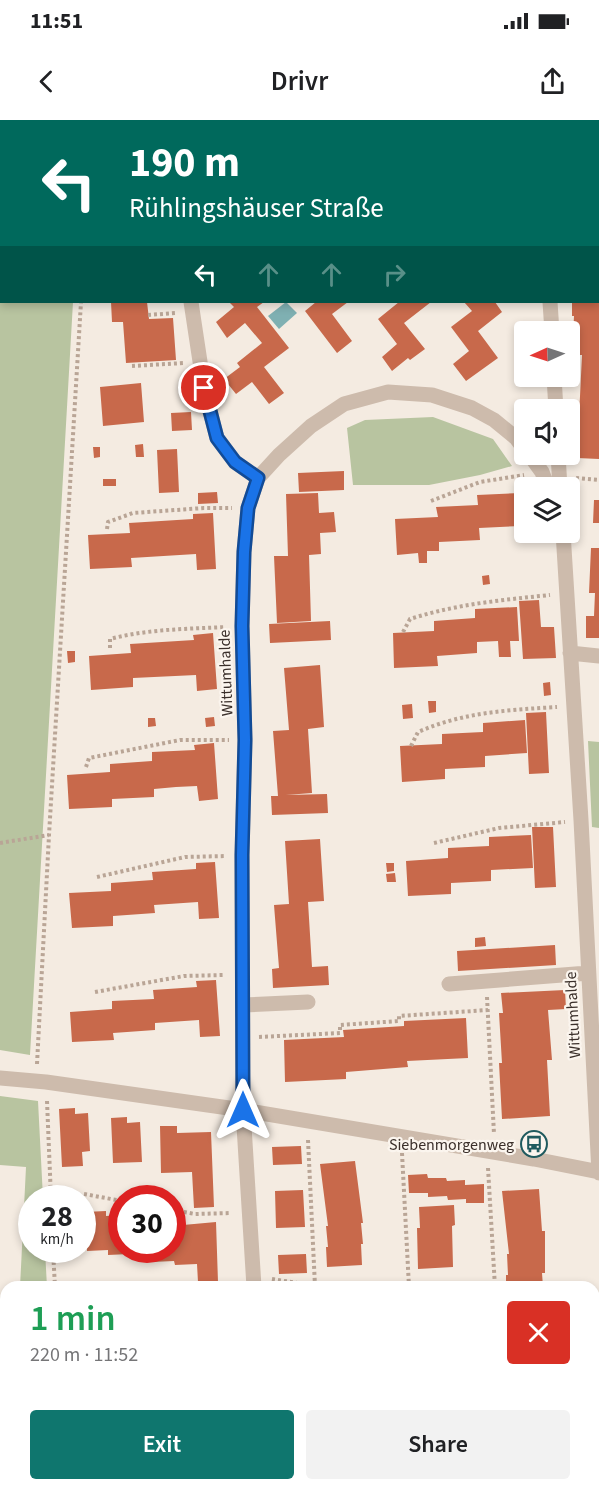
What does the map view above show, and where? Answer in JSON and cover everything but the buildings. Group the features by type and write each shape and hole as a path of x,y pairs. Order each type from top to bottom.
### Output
{"street":[{"path":"550,303 551,321"},
{"path":"191,307 200,362 217,438 235,462 258,478"},
{"name":"Wittumhalde","path":"254,1281 243,1110 242,855 245,740 242,626 248,508 258,478 311,426 344,404 388,392 432,395 472,408 494,420 514,436"},
{"path":"537,465 544,477"},
{"name":"Wittumhalde","path":"563,543 599,1172"},
{"path":"570,653 599,656"},
{"path":"449,984 588,974"},
{"path":"243,1005 308,1002"},
{"path":"0,1078 41,1081 307,1120 599,1172"}],"path":[{"path":"50,1185 41,1081 49,835 81,303"},
{"path":"148,315 191,307"},
{"path":"132,366 200,362"},
{"path":"431,501 480,482 542,472"},
{"path":"106,529 108,522 134,513 204,508 248,508"},
{"path":"403,633 410,619 445,608 486,601 566,594"},
{"path":"110,648 111,639 125,635 165,630 242,626"},
{"path":"411,746 418,732 436,724 489,711 573,706"},
{"path":"86,767 88,758 180,740 245,740"},
{"path":"434,843 499,828 580,820"},
{"path":"0,843 49,835"},
{"path":"97,877 185,857 242,855"},
{"path":"95,992 184,976 243,974"},
{"path":"486,981 495,1281"},
{"path":"243,1038 340,1033 340,1025 399,1021 399,1016 488,1010"},
{"path":"307,1120 315,1281"},
{"path":"402,1137 409,1281"},
{"path":"186,1212 250,1212"},
{"path":"54,1263 55,1281"}],"green space":[{"path":"0,303 73,303 30,1055 0,1050"},
{"path":"433,417 493,439 512,466 429,485 353,485 347,428 365,420"},
{"path":"588,741 599,742 599,828 592,827"},
{"path":"0,1096 38,1101 42,1185 25,1185 26,1167 0,1165"},
{"path":"21,1263 46,1263 47,1281 20,1281"}],"water":[{"path":"285,303 297,313 279,329 268,316"}],"place":[{"name":"Siebenmorgenweg","path":"534,1144"}],"route":[{"path":"204,388 217,438 235,462 258,478 248,508 242,626 245,740 242,855 243,1110"}]}
